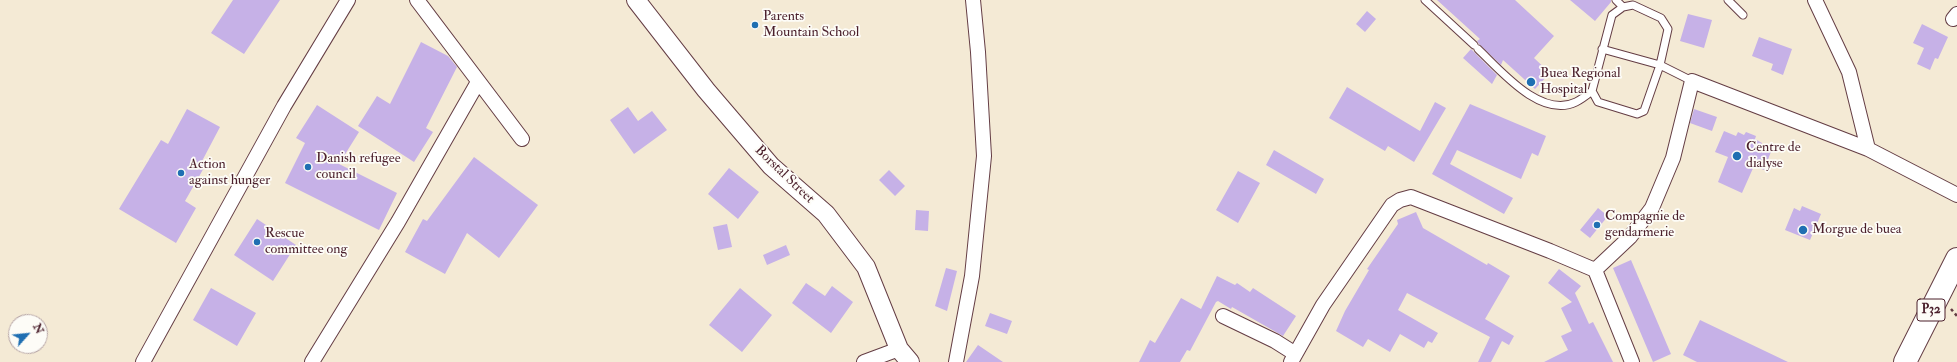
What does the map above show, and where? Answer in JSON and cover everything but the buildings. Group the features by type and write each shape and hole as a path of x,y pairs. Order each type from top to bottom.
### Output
{"main road":[{"name":"P32","path":"1905,362 1954,272"}],"street":[{"path":"143,362 284,106 348,0"},
{"path":"417,0 522,139"},
{"name":"Borstal Street","path":"636,0 706,90 771,166 826,214 866,267 905,355"},
{"path":"956,362 972,276 984,156 978,52 973,0"},
{"path":"1815,0 1849,72 1868,149"},
{"path":"1595,270 1630,238 1652,208 1673,158 1692,81 1868,149 1957,195"},
{"path":"312,362 398,222 478,82"},
{"path":"1223,316 1275,341 1292,358 1323,305 1392,205 1400,200 1411,197 1595,270 1632,362"},
{"path":"872,361 905,355"}],"lane":[{"path":"1425,0 1528,95 1557,106 1576,102 1592,91"},
{"path":"1616,0 1623,7"},
{"path":"1728,0 1743,15"},
{"path":"1633,5 1661,18 1668,29 1660,65 1644,111 1637,114 1598,102 1592,91 1602,49 1612,15 1623,7 1633,5"},
{"path":"1602,49 1660,65 1692,81"}],"place":[{"name":"Parents Mountain School","path":"755,25"},
{"name":"Buea Regional Hospital","path":"1531,82"},
{"name":"Centre de dialyse","path":"1737,156"},
{"name":"Danish refugee council","path":"308,167"},
{"name":"Action against hunger","path":"181,173"},
{"name":"Compagnie de gendarmerie","path":"1597,225"},
{"name":"Morgue de buea","path":"1803,230"},
{"name":"Rescue committee ong","path":"257,242"}]}
